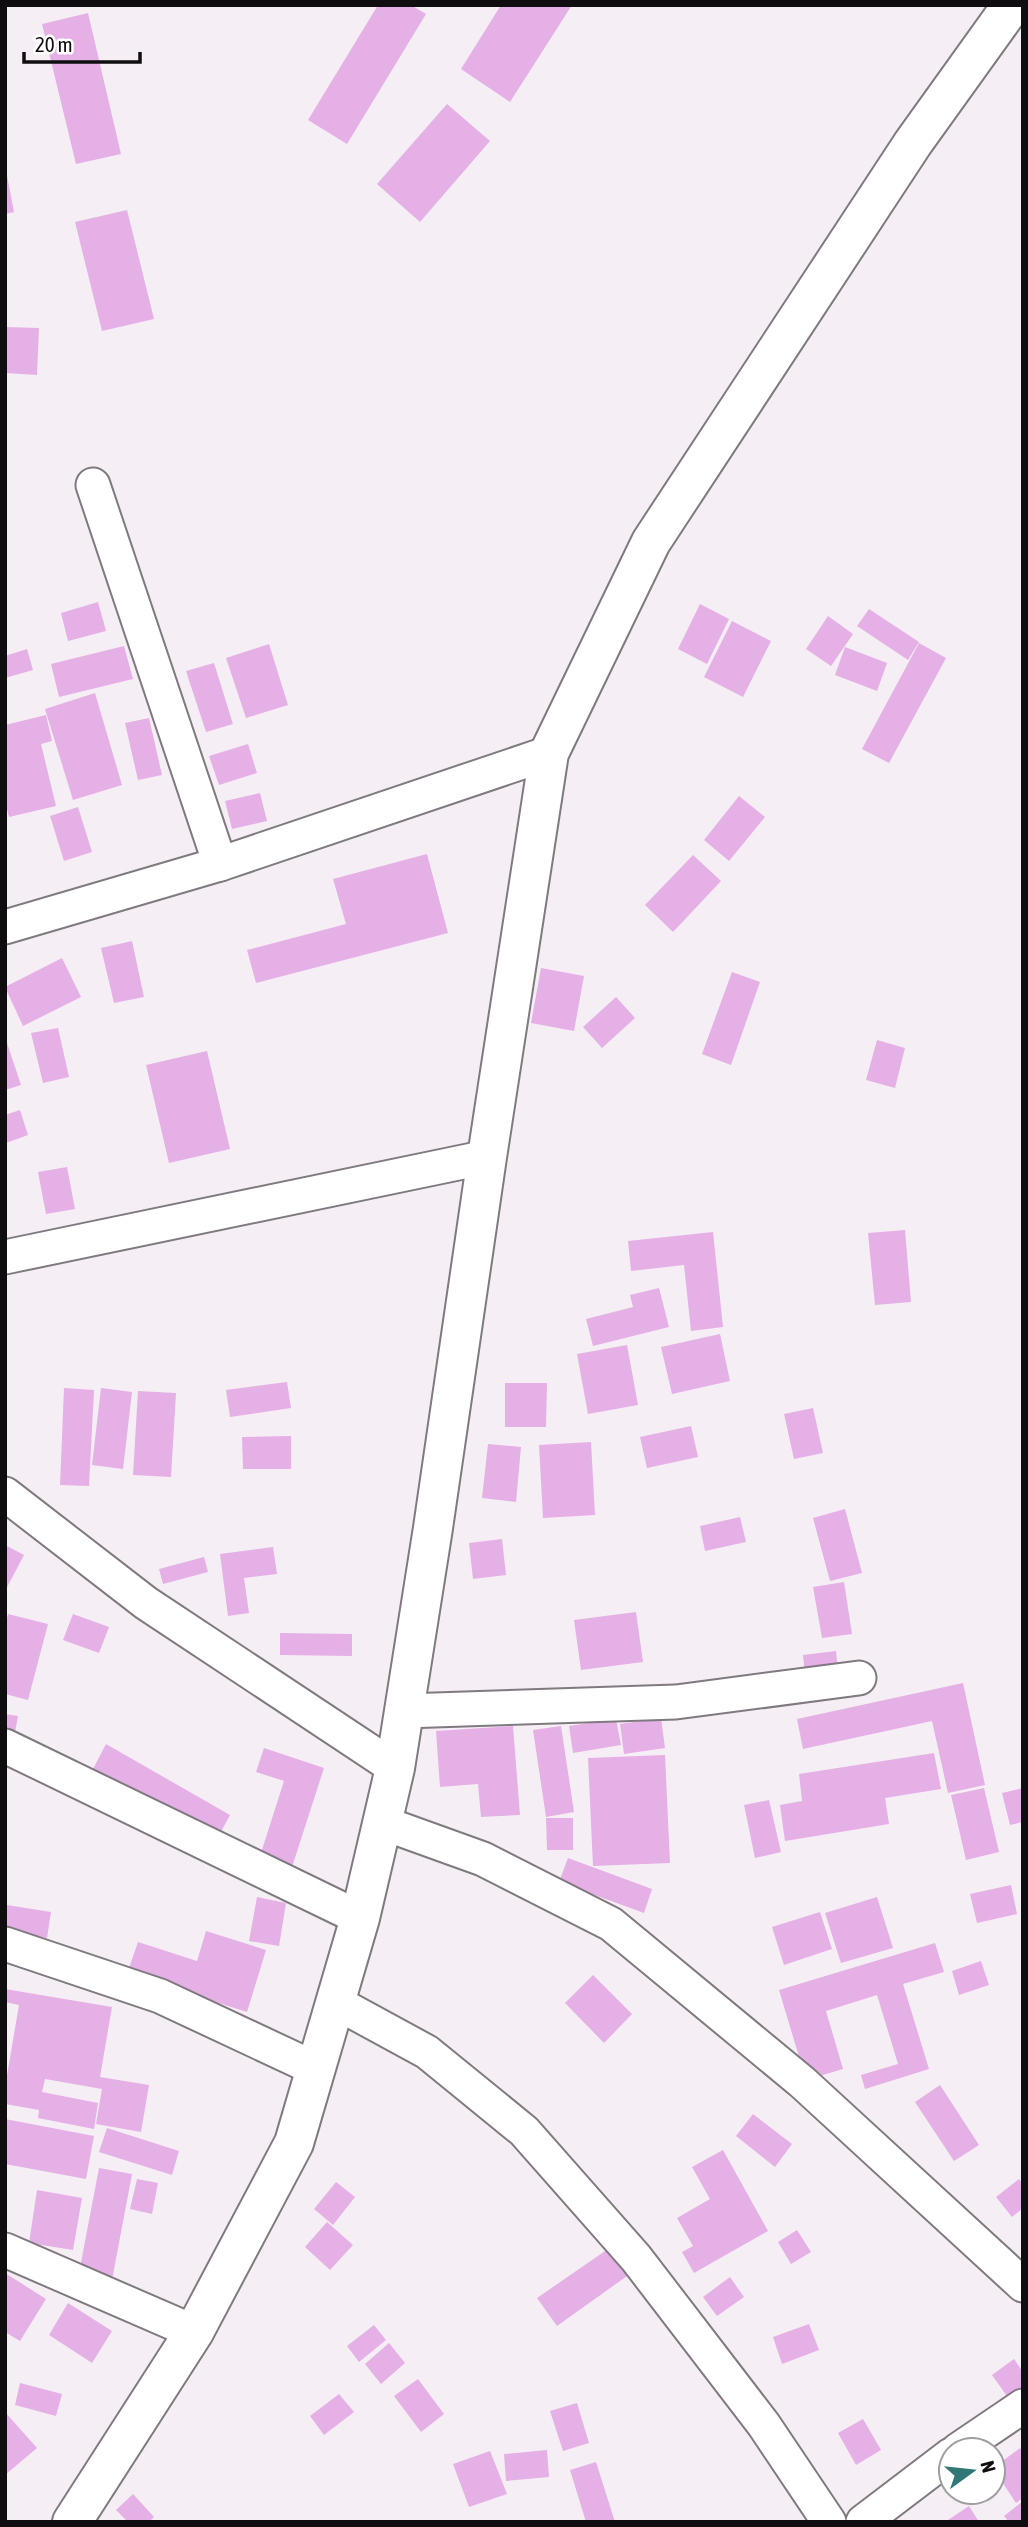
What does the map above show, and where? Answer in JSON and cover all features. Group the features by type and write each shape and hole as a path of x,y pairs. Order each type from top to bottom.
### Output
{"main road":[{"path":"72,2522 194,2332 294,2143 360,1918 395,1768 549,753 651,542 913,143 1012,5"}],"street":[{"path":"93,485 220,864"},
{"path":"5,928 220,864 549,753"},
{"path":"5,1257 486,1157"},
{"path":"5,1494 146,1603 395,1768"},
{"path":"404,1711 676,1702 859,1678"},
{"path":"5,1746 360,1918"},
{"path":"383,1823 483,1859 611,1924 802,2082 1023,2286"},
{"path":"5,1944 160,1996 316,2069"},
{"path":"337,2003 427,2052 524,2131 636,2258 764,2425 829,2522"},
{"path":"5,2250 194,2332"},
{"path":"979,2436 1023,2406"},
{"path":"863,2522 937,2466"}],"building":[{"path":"378,5 411,5 426,14 347,144 308,120"},
{"path":"501,5 572,5 510,102 461,69"},
{"path":"88,13 121,154 76,164 42,24"},
{"path":"447,104 490,141 420,222 377,184"},
{"path":"5,165 14,212 5,214"},
{"path":"127,210 154,319 102,331 75,222"},
{"path":"5,327 39,328 37,375 5,373"},
{"path":"98,602 106,631 68,641 61,613"},
{"path":"700,604 729,619 707,664 678,649"},
{"path":"869,609 919,642 908,660 857,626"},
{"path":"828,616 853,634 831,666 806,649"},
{"path":"732,621 771,641 743,697 704,677"},
{"path":"919,643 946,658 889,763 862,749"},
{"path":"269,644 288,705 246,718 226,658"},
{"path":"124,646 133,679 59,697 51,664"},
{"path":"845,647 887,663 877,691 835,675"},
{"path":"27,649 33,670 5,678 5,656"},
{"path":"214,663 233,724 206,732 186,671"},
{"path":"95,693 122,785 73,800 45,709"},
{"path":"46,715 52,741 41,744 56,806 9,817 5,801 5,725"},
{"path":"149,718 162,775 138,780 125,723"},
{"path":"248,744 257,773 219,785 209,756"},
{"path":"260,793 267,821 232,829 225,801"},
{"path":"739,796 765,817 729,861 704,840"},
{"path":"78,807 92,852 64,861 50,816"},
{"path":"427,854 448,933 256,983 247,950 346,924 333,879"},
{"path":"693,855 721,881 673,932 645,905"},
{"path":"132,941 144,997 114,1003 101,948"},
{"path":"62,958 81,997 23,1026 5,987"},
{"path":"541,968 584,976 574,1031 531,1023"},
{"path":"732,972 760,982 731,1065 702,1054"},
{"path":"616,997 635,1018 602,1048 583,1027"},
{"path":"58,1028 69,1077 43,1083 31,1033"},
{"path":"5,1037 21,1085 5,1090"},
{"path":"877,1040 905,1048 895,1088 866,1080"},
{"path":"207,1051 230,1149 169,1163 146,1065"},
{"path":"20,1110 28,1135 6,1143 5,1115"},
{"path":"67,1167 75,1209 46,1214 38,1172"},
{"path":"905,1230 911,1302 875,1305 868,1233"},
{"path":"713,1232 723,1327 691,1331 684,1265 631,1271 628,1241"},
{"path":"659,1288 669,1327 593,1346 586,1319 633,1307 630,1295"},
{"path":"720,1334 730,1381 672,1394 661,1347"},
{"path":"627,1345 638,1405 588,1414 577,1354"},
{"path":"287,1382 291,1408 230,1417 226,1390"},
{"path":"505,1383 547,1383 546,1427 505,1427"},
{"path":"64,1388 94,1390 89,1486 60,1485"},
{"path":"101,1388 132,1392 123,1469 92,1465"},
{"path":"138,1391 176,1393 171,1477 133,1475"},
{"path":"813,1408 823,1453 794,1459 784,1414"},
{"path":"691,1426 698,1457 647,1468 640,1437"},
{"path":"291,1436 291,1469 243,1469 242,1437"},
{"path":"591,1442 595,1515 543,1518 539,1445"},
{"path":"488,1444 521,1447 516,1502 482,1498"},
{"path":"845,1509 862,1573 830,1581 813,1518"},
{"path":"740,1517 746,1542 705,1551 700,1526"},
{"path":"502,1539 506,1575 473,1579 469,1543"},
{"path":"5,1545 24,1555 5,1591"},
{"path":"273,1547 277,1574 244,1578 249,1613 228,1616 220,1554"},
{"path":"204,1557 208,1572 163,1584 159,1569"},
{"path":"844,1582 852,1634 822,1638 813,1587"},
{"path":"636,1612 643,1662 581,1670 574,1620"},
{"path":"8,1614 48,1624 28,1700 5,1694 5,1627"},
{"path":"73,1614 109,1627 99,1653 63,1640"},
{"path":"280,1633 352,1634 352,1656 280,1655"},
{"path":"836,1651 838,1670 805,1675 803,1655"},
{"path":"963,1683 985,1785 948,1793 932,1721 803,1749 797,1719"},
{"path":"5,1714 18,1716 14,1738 5,1736"},
{"path":"661,1718 665,1748 624,1754 620,1724"},
{"path":"616,1719 621,1745 573,1753 569,1726"},
{"path":"513,1726 520,1815 481,1817 478,1784 440,1787 436,1731"},
{"path":"561,1726 574,1812 546,1817 533,1730"},
{"path":"106,1744 230,1815 217,1839 93,1769"},
{"path":"264,1748 324,1768 292,1867 260,1856 284,1781 256,1772"},
{"path":"934,1753 941,1789 885,1798 889,1824 785,1841 780,1805 802,1801 799,1774"},
{"path":"665,1755 670,1863 593,1866 588,1758"},
{"path":"984,1788 999,1852 966,1860 951,1795"},
{"path":"1023,1788 1023,1822 1010,1825 1002,1793"},
{"path":"769,1800 781,1852 755,1858 744,1805"},
{"path":"546,1818 573,1818 573,1850 547,1850"},
{"path":"568,1858 652,1889 644,1913 559,1882"},
{"path":"1011,1885 1017,1914 977,1923 970,1894"},
{"path":"257,1897 286,1903 279,1946 249,1941"},
{"path":"877,1897 893,1948 841,1963 825,1913"},
{"path":"7,1905 51,1912 47,1938 5,1931"},
{"path":"820,1912 832,1949 784,1965 772,1927"},
{"path":"206,1931 266,1950 247,2012 127,1974 138,1942 197,1961"},
{"path":"935,1943 944,1972 903,1984 929,2069 865,2089 861,2075 898,2064 877,1995 826,2011 843,2069 806,2080 779,1990"},
{"path":"981,1961 989,1985 959,1995 952,1971"},
{"path":"593,1975 632,2014 604,2043 565,2003"},
{"path":"5,1989 112,2007 100,2077 149,2085 141,2132 96,2124 102,2089 45,2079 42,2092 98,2103 94,2129 38,2118 39,2110 5,2104 5,2087 19,2005 5,2002"},
{"path":"940,2085 979,2145 954,2161 915,2102"},
{"path":"753,2114 792,2144 775,2167 736,2136"},
{"path":"5,2119 94,2136 86,2179 5,2164"},
{"path":"107,2128 179,2151 172,2175 99,2152"},
{"path":"723,2150 768,2231 694,2273 682,2252 693,2246 677,2218 710,2199 692,2167"},
{"path":"99,2168 132,2174 112,2280 79,2273"},
{"path":"137,2179 158,2183 152,2214 130,2209"},
{"path":"1019,2179 1023,2184 1023,2208 1012,2217 996,2197"},
{"path":"336,2182 355,2197 333,2225 314,2209"},
{"path":"37,2190 82,2198 73,2250 29,2243"},
{"path":"327,2222 353,2245 330,2270 305,2247"},
{"path":"797,2230 811,2252 791,2264 778,2242"},
{"path":"608,2249 627,2276 557,2326 537,2298"},
{"path":"5,2273 46,2299 20,2341 5,2332"},
{"path":"730,2277 744,2297 717,2316 703,2297"},
{"path":"68,2303 112,2331 92,2363 49,2335"},
{"path":"809,2324 819,2350 782,2364 773,2337"},
{"path":"374,2325 386,2340 359,2362 347,2346"},
{"path":"389,2343 405,2363 381,2384 365,2364"},
{"path":"1014,2359 1023,2372 1023,2389 1009,2399 992,2375"},
{"path":"418,2379 444,2414 421,2432 394,2396"},
{"path":"20,2383 62,2394 56,2416 15,2405"},
{"path":"339,2394 354,2412 324,2435 310,2416"},
{"path":"577,2403 589,2443 563,2451 550,2411"},
{"path":"5,2412 37,2448 5,2475"},
{"path":"863,2419 881,2450 856,2465 838,2433"},
{"path":"1020,2448 1023,2453 1023,2498 1016,2503 1007,2489 1007,2458"},
{"path":"547,2450 549,2477 506,2481 504,2454"},
{"path":"490,2451 507,2494 469,2507 453,2464"},
{"path":"596,2462 615,2522 586,2522 570,2470"},
{"path":"133,2494 154,2517 149,2522 128,2522 116,2510"},
{"path":"1023,2501 1023,2522 1009,2522 1004,2516"},
{"path":"969,2506 979,2522 945,2522"}]}
